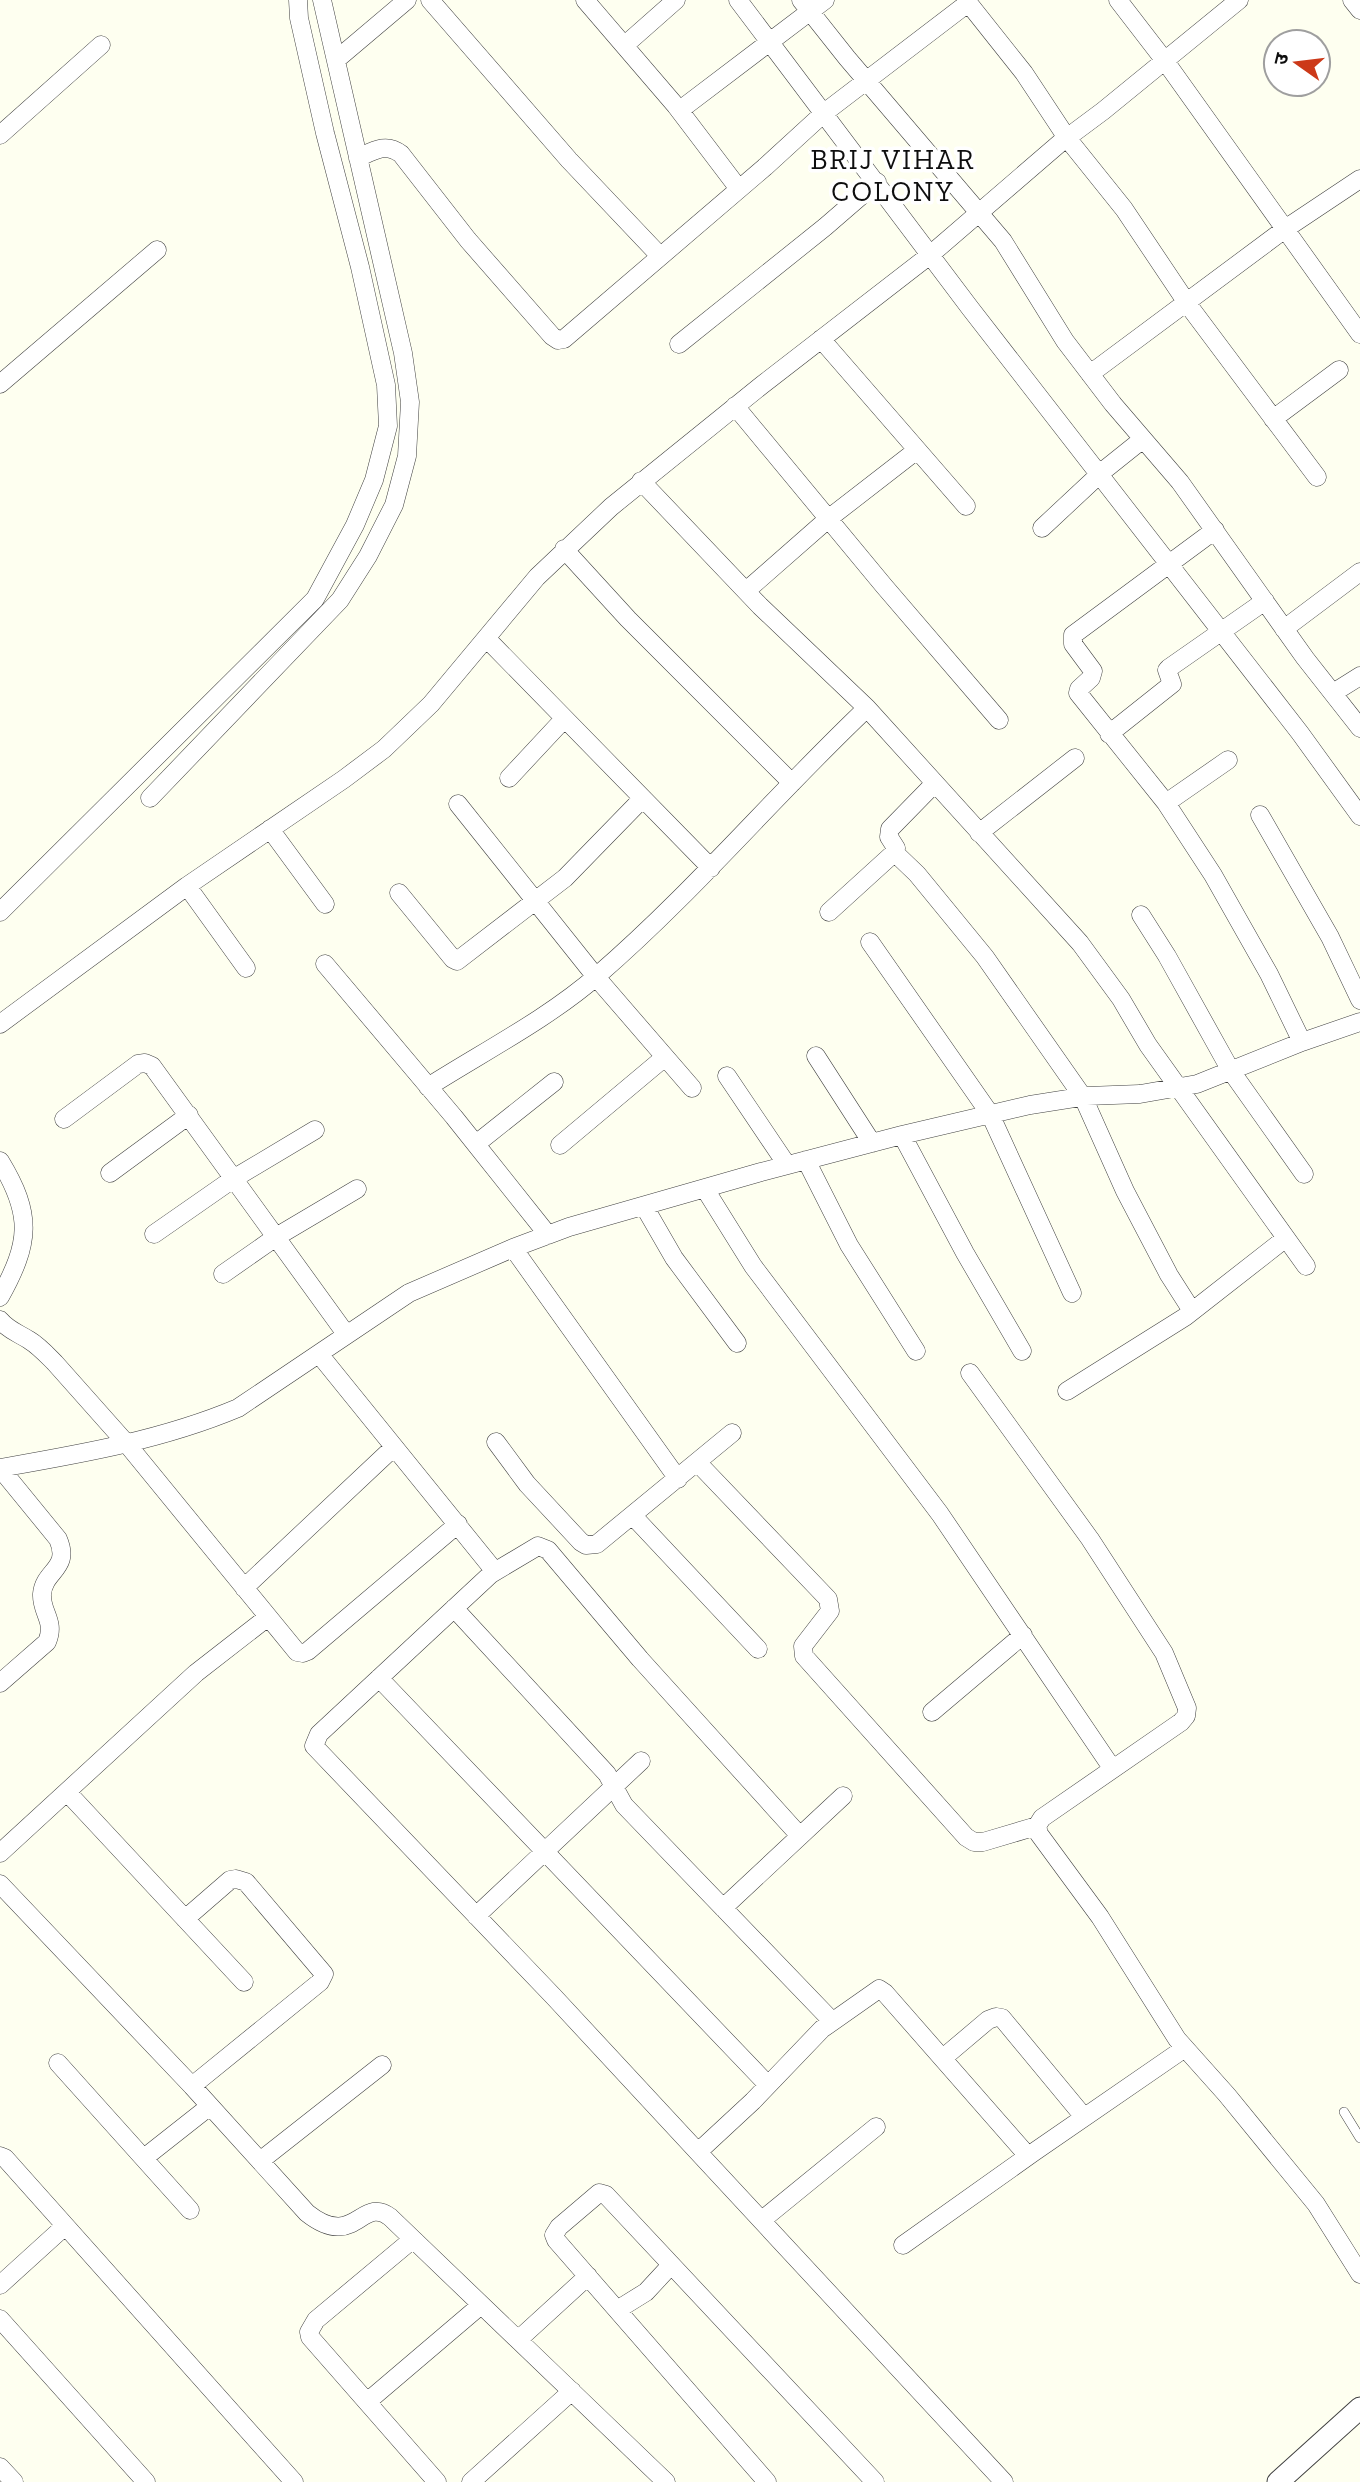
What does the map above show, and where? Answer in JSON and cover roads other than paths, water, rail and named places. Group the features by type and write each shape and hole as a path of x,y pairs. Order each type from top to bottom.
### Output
{"street":[{"path":"0,912 315,599 355,525 374,480 388,426 386,385 360,267 325,133 299,18 298,0"},
{"path":"150,798 340,600 368,556 394,505 407,456 410,402 403,353 323,0"},
{"path":"336,60 407,0"},
{"path":"430,0 577,169 660,256"},
{"path":"585,0 680,110 739,188"},
{"path":"625,45 676,0"},
{"path":"737,0 930,255 1300,733 1360,816"},
{"path":"680,110 768,41 806,6 825,0"},
{"path":"1118,0 1165,61 1360,334"},
{"path":"0,1024 187,886 384,749 431,704 510,608 564,549 641,481 930,255 1067,138 1239,0"},
{"path":"1352,0 1360,10"},
{"path":"358,158 386,146 401,153 491,268 558,340 570,336 824,113 967,2 1031,84 1067,138 1124,209 1187,302 1317,477"},
{"path":"806,6 866,81 1003,241 1053,325 1180,482 1284,629 1360,728"},
{"path":"0,135 101,45"},
{"path":"1090,374 1284,229 1360,179"},
{"path":"679,344 877,182"},
{"path":"0,384 157,250"},
{"path":"821,339 966,506"},
{"path":"1273,419 1339,370"},
{"path":"736,406 999,720"},
{"path":"1042,528 1143,439"},
{"path":"746,591 828,519 917,450"},
{"path":"641,481 746,591 867,708 1080,943 1121,999 1148,1045 1306,1266"},
{"path":"1214,530 1167,563 1072,638 1073,644 1093,671 1091,678 1079,689 1079,696 1166,803 1225,895 1302,1042"},
{"path":"564,549 628,619 792,783"},
{"path":"1284,629 1360,572"},
{"path":"1109,734 1172,684 1167,670 1169,668 1265,601"},
{"path":"487,639 711,868"},
{"path":"1334,693 1360,676"},
{"path":"428,1087 596,977 667,913 867,708"},
{"path":"509,778 564,719"},
{"path":"979,833 1075,758"},
{"path":"1166,803 1228,760"},
{"path":"830,912 894,852 896,848 889,836 890,829 934,784"},
{"path":"399,893 457,961 565,878 642,799"},
{"path":"458,804 596,977 692,1088"},
{"path":"1260,815 1330,937 1360,1000"},
{"path":"270,829 325,904"},
{"path":"894,852 916,874 985,957 1083,1097 1125,1191 1169,1275 1192,1311"},
{"path":"187,886 246,968"},
{"path":"1141,915 1231,1071 1304,1174"},
{"path":"870,942 990,1114 1072,1293"},
{"path":"325,964 476,1144 548,1236"},
{"path":"0,1683 47,1642 51,1623 42,1594 45,1584 60,1562 63,1551 58,1539 0,1468 127,1444 217,1417 238,1408 409,1293 569,1227 787,1165 990,1114 1083,1097 1180,1089 1360,1022"},
{"path":"816,1056 872,1143"},
{"path":"559,1145 665,1057"},
{"path":"64,1119 138,1064 152,1066 346,1334"},
{"path":"727,1076 787,1165"},
{"path":"476,1144 554,1082"},
{"path":"110,1173 189,1115"},
{"path":"154,1234 233,1179 315,1130"},
{"path":"902,1135 965,1253 1022,1351"},
{"path":"806,1160 849,1245 916,1351"},
{"path":"0,1161 13,1182 22,1207 25,1233 21,1254 0,1297"},
{"path":"222,1274 276,1237 357,1189"},
{"path":"705,1189 753,1266 940,1514 1112,1768"},
{"path":"645,1206 674,1258 737,1343"},
{"path":"1067,1391 1192,1311 1286,1238"},
{"path":"513,1248 678,1479"},
{"path":"0,1320 11,1331 29,1339 43,1351 127,1444 297,1652 303,1653 458,1524"},
{"path":"319,1354 491,1565 491,1574"},
{"path":"698,1462 828,1599 830,1611 803,1646 804,1656 966,1837 974,1842 983,1842 1037,1826 1048,1813 1181,1722 1186,1716 1185,1699 1164,1653 1090,1539 970,1373"},
{"path":"496,1442 527,1484 586,1545 597,1544 732,1433"},
{"path":"244,1588 394,1447"},
{"path":"633,1516 758,1649"},
{"path":"800,1836 640,1659 548,1550 538,1546 491,1574 318,1734 315,1740 314,1746 762,2220 1004,2482"},
{"path":"454,1608 607,1774 624,1805 832,2021"},
{"path":"0,1853 196,1673 268,1617"},
{"path":"932,1712 1023,1634"},
{"path":"379,1678 768,2085"},
{"path":"475,1916 641,1761"},
{"path":"67,1791 244,1982"},
{"path":"723,1908 843,1796"},
{"path":"1037,1826 1039,1834 1100,1917 1177,2039 1227,2095 1316,2204 1360,2274"},
{"path":"185,1919 230,1880 242,1880 324,1974 320,1982 191,2086"},
{"path":"0,1884 307,2213 319,2222 340,2228 374,2211 384,2213 663,2481"},
{"path":"698,2152 832,2021 879,1989 1028,2156"},
{"path":"943,2058 988,2020 1002,2018 1084,2117"},
{"path":"903,2245 1185,2048"},
{"path":"58,2063 190,2210"},
{"path":"260,2161 382,2065"},
{"path":"144,2158 209,2106"},
{"path":"762,2220 876,2127"},
{"path":"0,2156 5,2158 293,2482"},
{"path":"767,2482 554,2235 558,2227 599,2193 606,2195 875,2482"},
{"path":"0,2285 65,2226"},
{"path":"413,2239 316,2320 309,2332 310,2337 437,2482"},
{"path":"617,2310 653,2287 671,2265"},
{"path":"517,2340 588,2276"},
{"path":"367,2402 481,2305"},
{"path":"0,2319 146,2482"},
{"path":"471,2482 572,2391"},
{"path":"1278,2482 1360,2408"},
{"path":"0,2467 14,2482"}],"lane":[{"path":"1344,2112 1360,2138"}],"district":[{"name":"BRIJ VIHAR COLONY","path":"893,175"}]}
